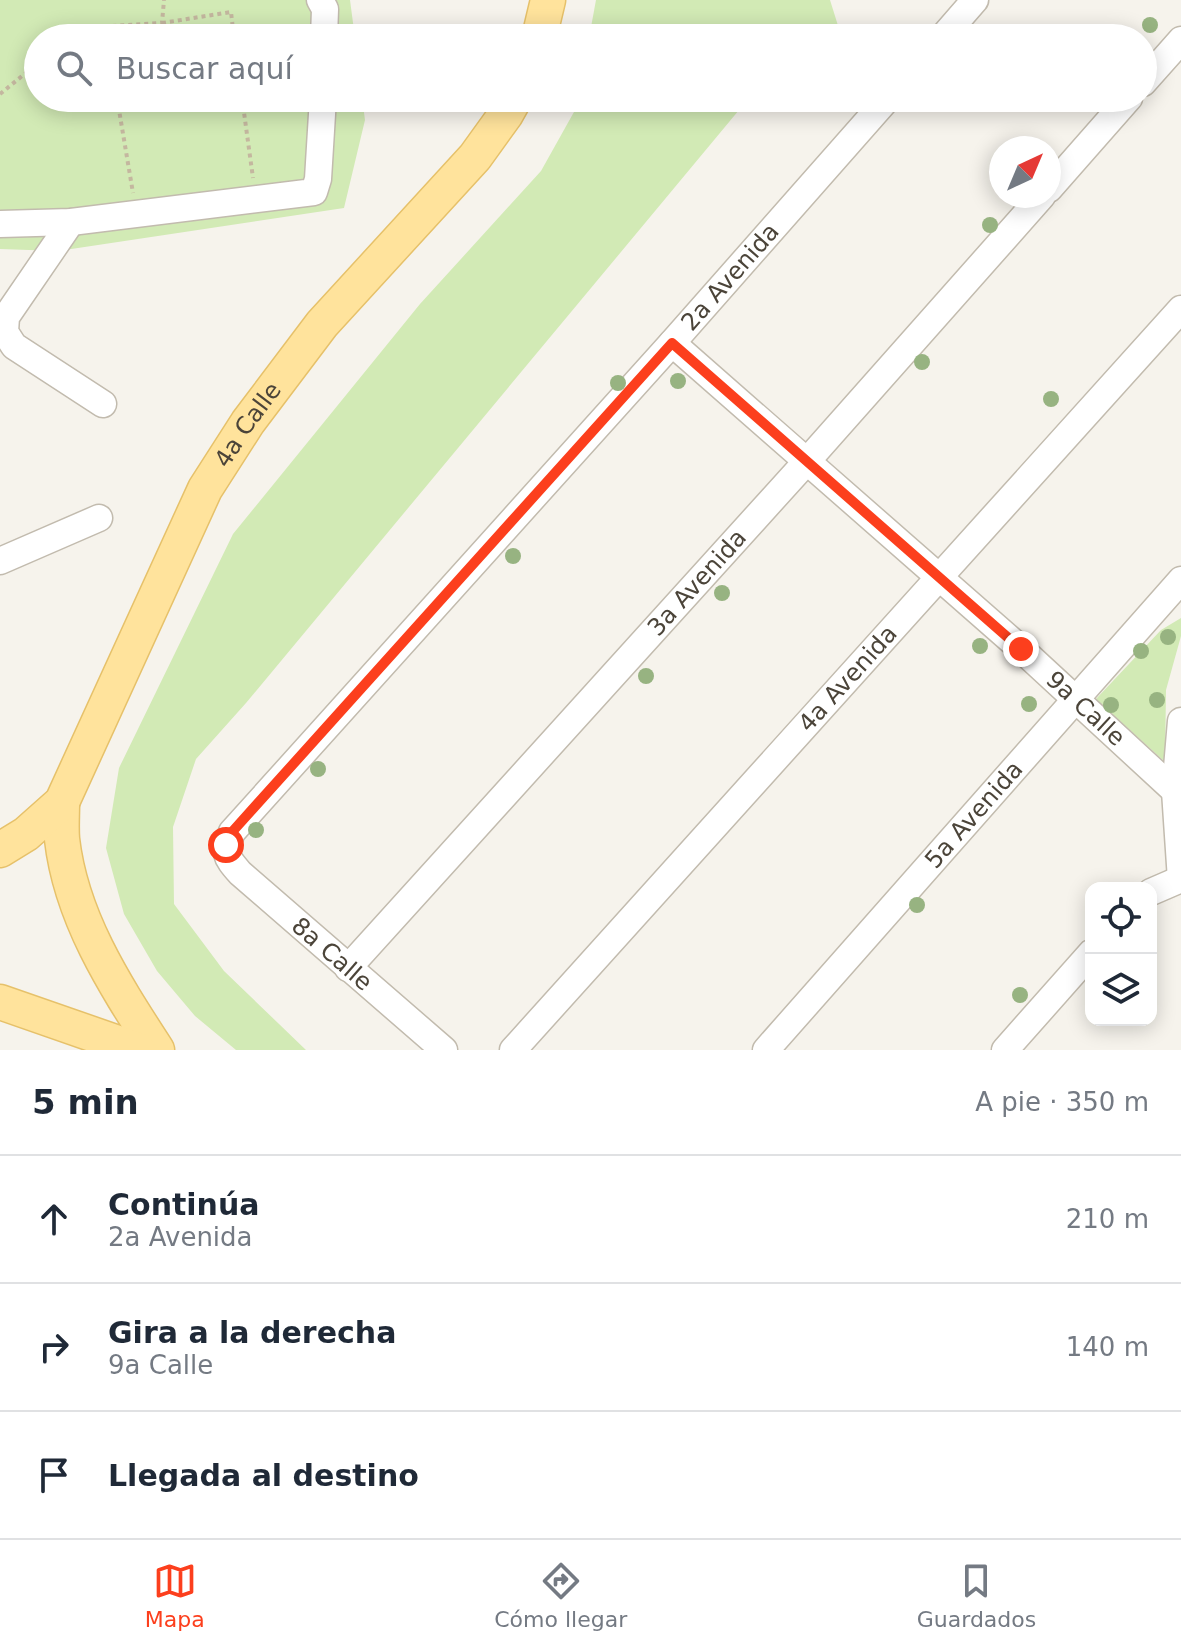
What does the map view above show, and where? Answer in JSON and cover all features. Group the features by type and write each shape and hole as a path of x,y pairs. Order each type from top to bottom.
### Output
{"main road":[{"name":"4a Calle","path":"0,850 26,834 62,802 205,489 248,422 322,324 475,157 507,112"},
{"name":"4a Calle","path":"62,802 62,838 76,901 112,980 157,1050"},
{"path":"0,1002 138,1050"},
{"path":"0,1022 84,1050"}],"street":[{"path":"320,0 325,9 324,24"},
{"path":"954,24 975,0"},
{"path":"1157,67 1181,40"},
{"path":"0,224 71,222 314,192 318,179 322,112"},
{"name":"2a Avenida","path":"233,863 226,845 232,832 876,112"},
{"path":"1061,175 1117,112"},
{"name":"3a Avenida","path":"348,968 1031,208"},
{"path":"71,222 6,317 5,332 14,346 103,404"},
{"name":"4a Avenida","path":"513,1050 1181,309"},
{"name":"9a Calle","path":"672,343 1021,649 1175,791"},
{"path":"0,561 99,518"},
{"name":"5a Avenida","path":"766,1050 1181,580"},
{"path":"1157,889 1181,879 1175,791 1181,721"},
{"name":"8a Calle","path":"233,863 444,1050"},
{"path":"1005,1050 1090,954"}],"path":[{"path":"162,23 164,0"},
{"path":"148,24 231,12 232,24"},
{"path":"0,94 24,74"},
{"path":"119,112 137,215"},
{"path":"244,112 255,200"}],"green space":[{"path":"0,0 350,0 353,24 24,24 24,112 364,112 365,120 344,208 58,251 0,249"},
{"path":"596,0 830,0 838,24 592,24"},
{"path":"574,112 737,112 246,703 196,759 173,827 174,904 224,971 306,1050 236,1050 195,1016 157,971 124,914 106,848 119,768 233,534 420,304 541,171"},
{"path":"1181,618 1181,636 1166,690 1165,762 1096,699 1161,630"}],"route":[{"path":"226,845 232,832 672,343 1021,649"}]}
